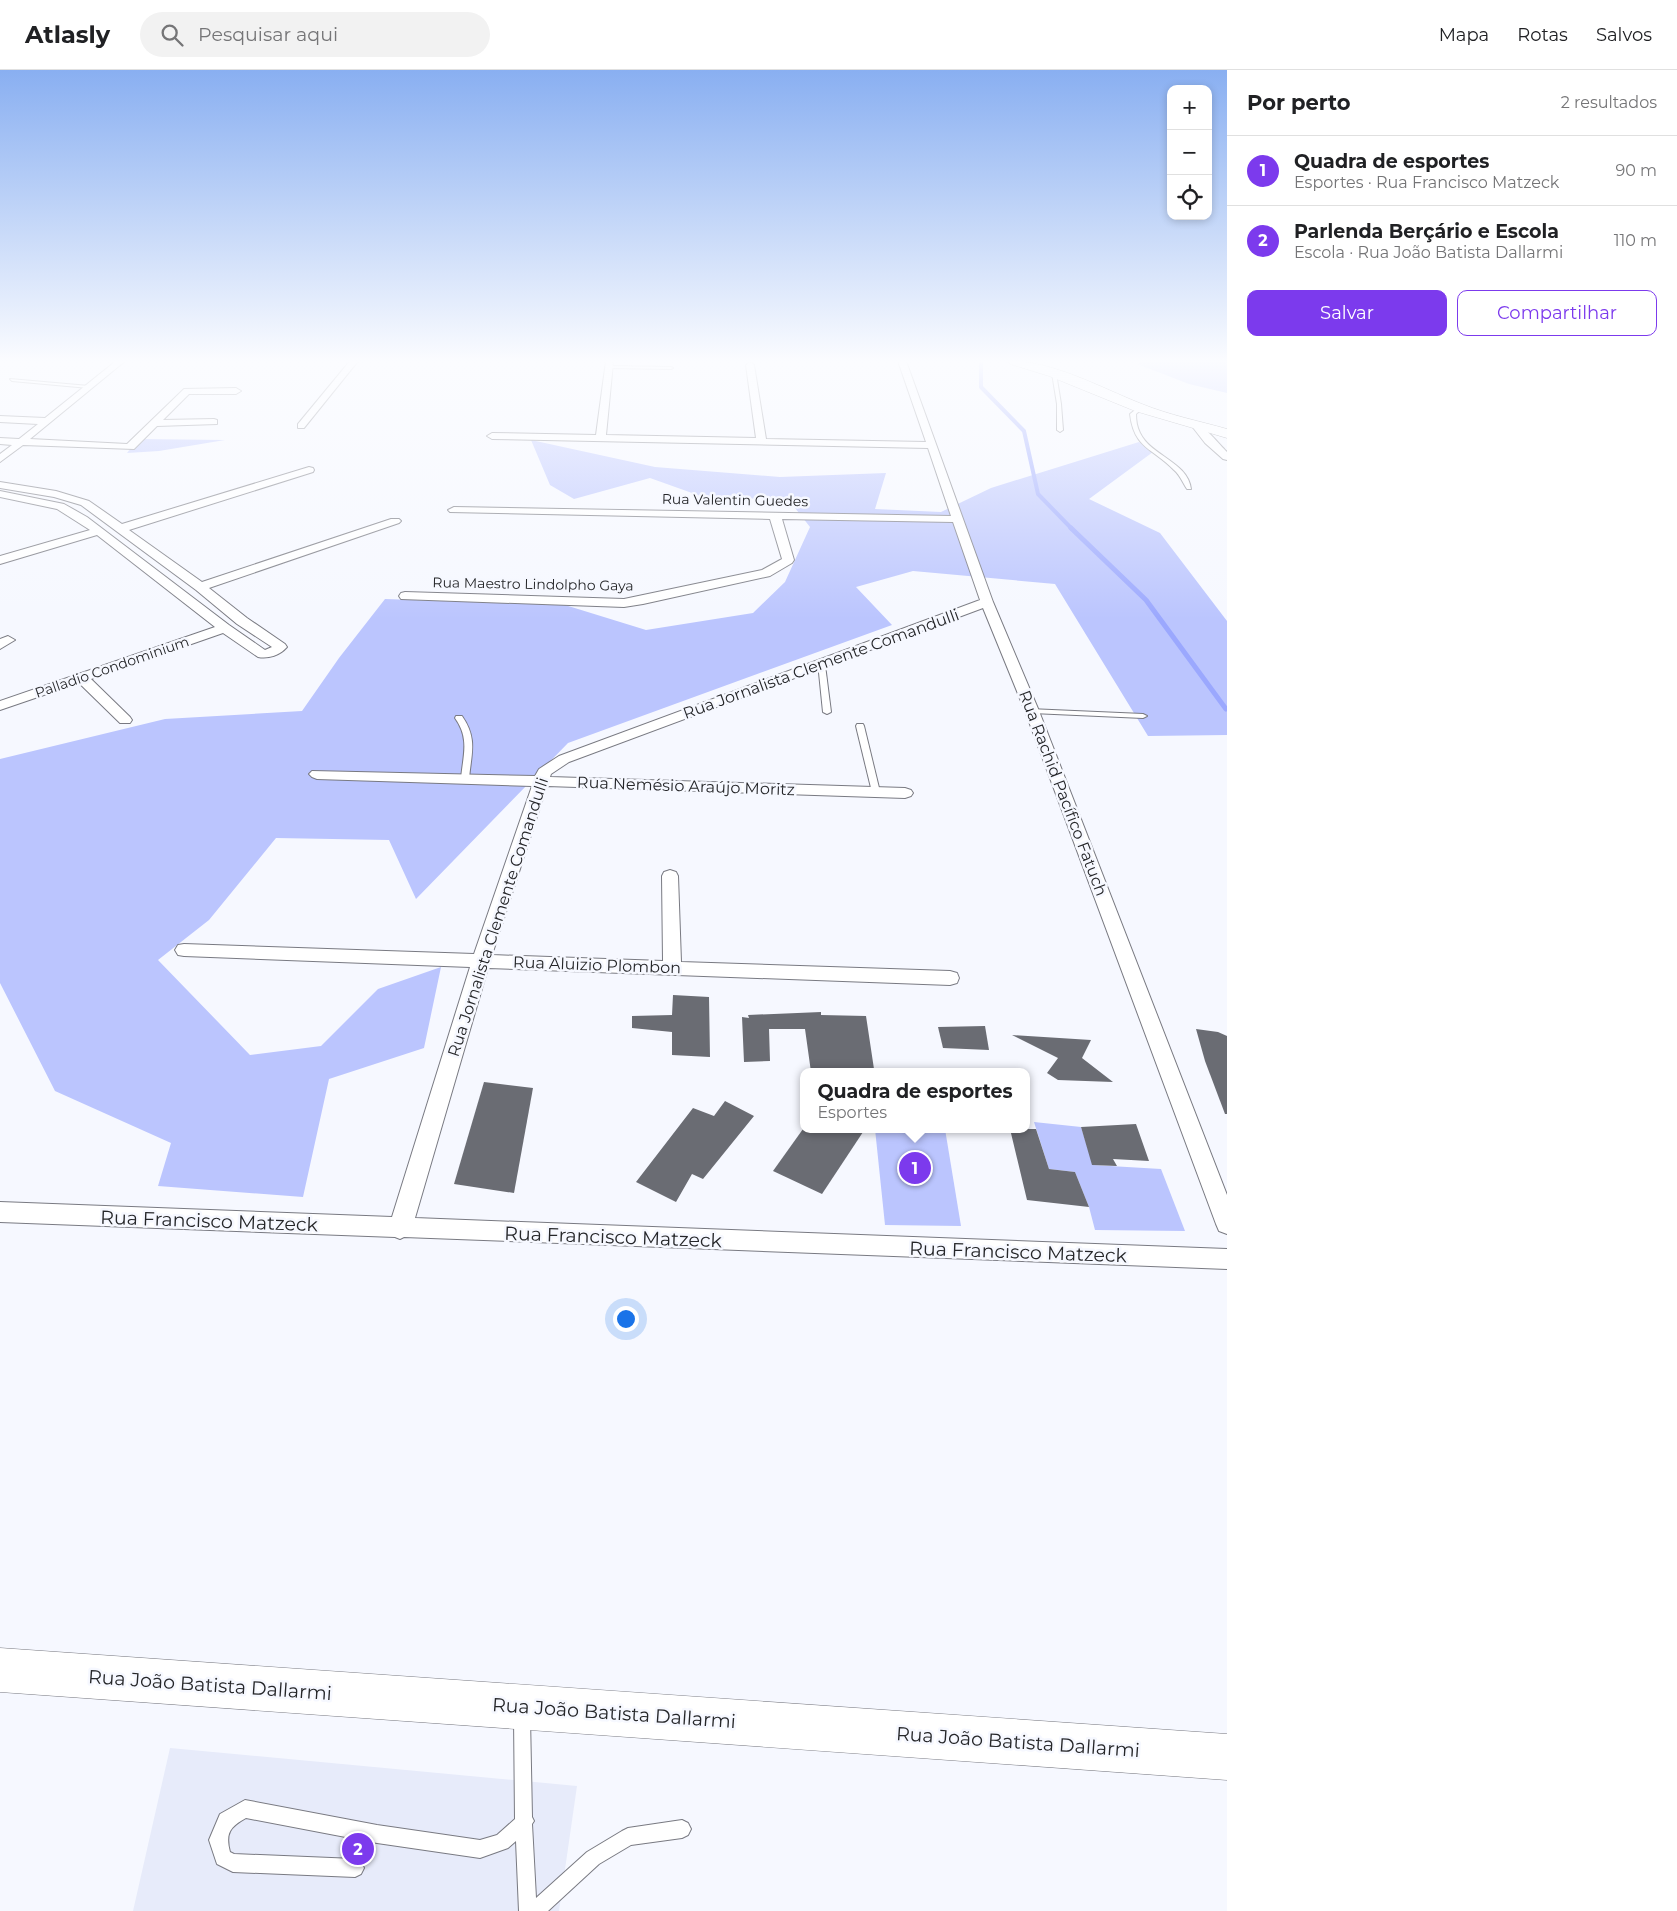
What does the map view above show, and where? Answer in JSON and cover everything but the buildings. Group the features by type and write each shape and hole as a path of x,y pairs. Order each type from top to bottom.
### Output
{"street":[{"path":"0,459 15,447"},
{"name":"Rua Rachid Pacífico Fatuch","path":"931,447 987,602 1032,712 1227,1224"},
{"path":"1216,447 1227,457"},
{"path":"122,528 309,470"},
{"path":"0,485 56,494 85,503 122,528 154,555 280,647 274,652 263,654 224,628 83,519 60,506 0,494"},
{"path":"23,498 36,491"},
{"name":"Rua Valentin Guedes","path":"454,510 956,519"},
{"name":"Rua Maestro Lindolpho Gaya","path":"405,596 624,603 643,600 766,573 780,567 788,560 776,516"},
{"path":"200,587 395,521"},
{"path":"0,560 99,531"},
{"path":"137,560 154,555"},
{"name":"Rua Jornalista Clemente Comandulli","path":"400,1228 481,962 544,772 564,758 987,602"},
{"name":"Palladio Condominium","path":"0,706 224,628"},
{"path":"82,678 125,720"},
{"name":"Rua Nemésio Araújo Moritz","path":"317,774 905,793"},
{"path":"670,876 672,968"},
{"name":"Rua Aluizio Plombon","path":"184,950 950,978"},
{"name":"Rua Francisco Matzeck","path":"0,1212 1227,1259"},
{"name":"Rua João Batista Dallarmi","path":"0,1670 1227,1757"}],"lane":[{"path":"1150,447 1178,469 1189,488"},
{"path":"820,664 827,712"},
{"path":"1032,712 1143,716"},
{"path":"459,718 468,728 470,739 465,778"},
{"path":"860,726 876,792"},
{"path":"522,1706 522,1790 528,1911"},
{"path":"355,1868 233,1863 223,1858 218,1840 226,1820 245,1809 378,1834 480,1849 502,1842 525,1821"},
{"path":"535,1911 593,1858 628,1837 682,1829"}],"shaded area":[{"path":"132,447 184,447 159,451 127,453"},
{"path":"534,447 563,447 655,467 780,477 886,473 875,509 941,512 991,488 1123,447 1146,447 1153,452 1089,499 1160,533 1227,621 1227,735 1148,736 1055,584 913,571 856,587 892,625 568,743 416,899 389,840 276,838 209,920 158,960 250,1055 321,1046 378,989 441,967 424,1048 329,1079 303,1197 158,1186 171,1143 55,1091 0,983 0,759 165,719 302,711 339,658 385,599 565,605 646,630 753,613 785,582 810,527 788,499 706,498 650,478 574,499 550,485"},
{"path":"1034,1122 1081,1127 1093,1165 1161,1169 1185,1231 1095,1230 1089,1207 1075,1172 1049,1169"},
{"path":"875,1133 946,1133 961,1226 885,1225"},
{"path":"170,1748 577,1786 559,1911 133,1911"}],"waterway":[{"path":"1028,447 1038,494 1071,528"},
{"path":"1071,528 1146,600 1226,709"}],"place":[{"name":"Quadra de esportes","path":"915,1168"},
{"name":"Parlenda Berçário e Escola","path":"358,1849"}]}
